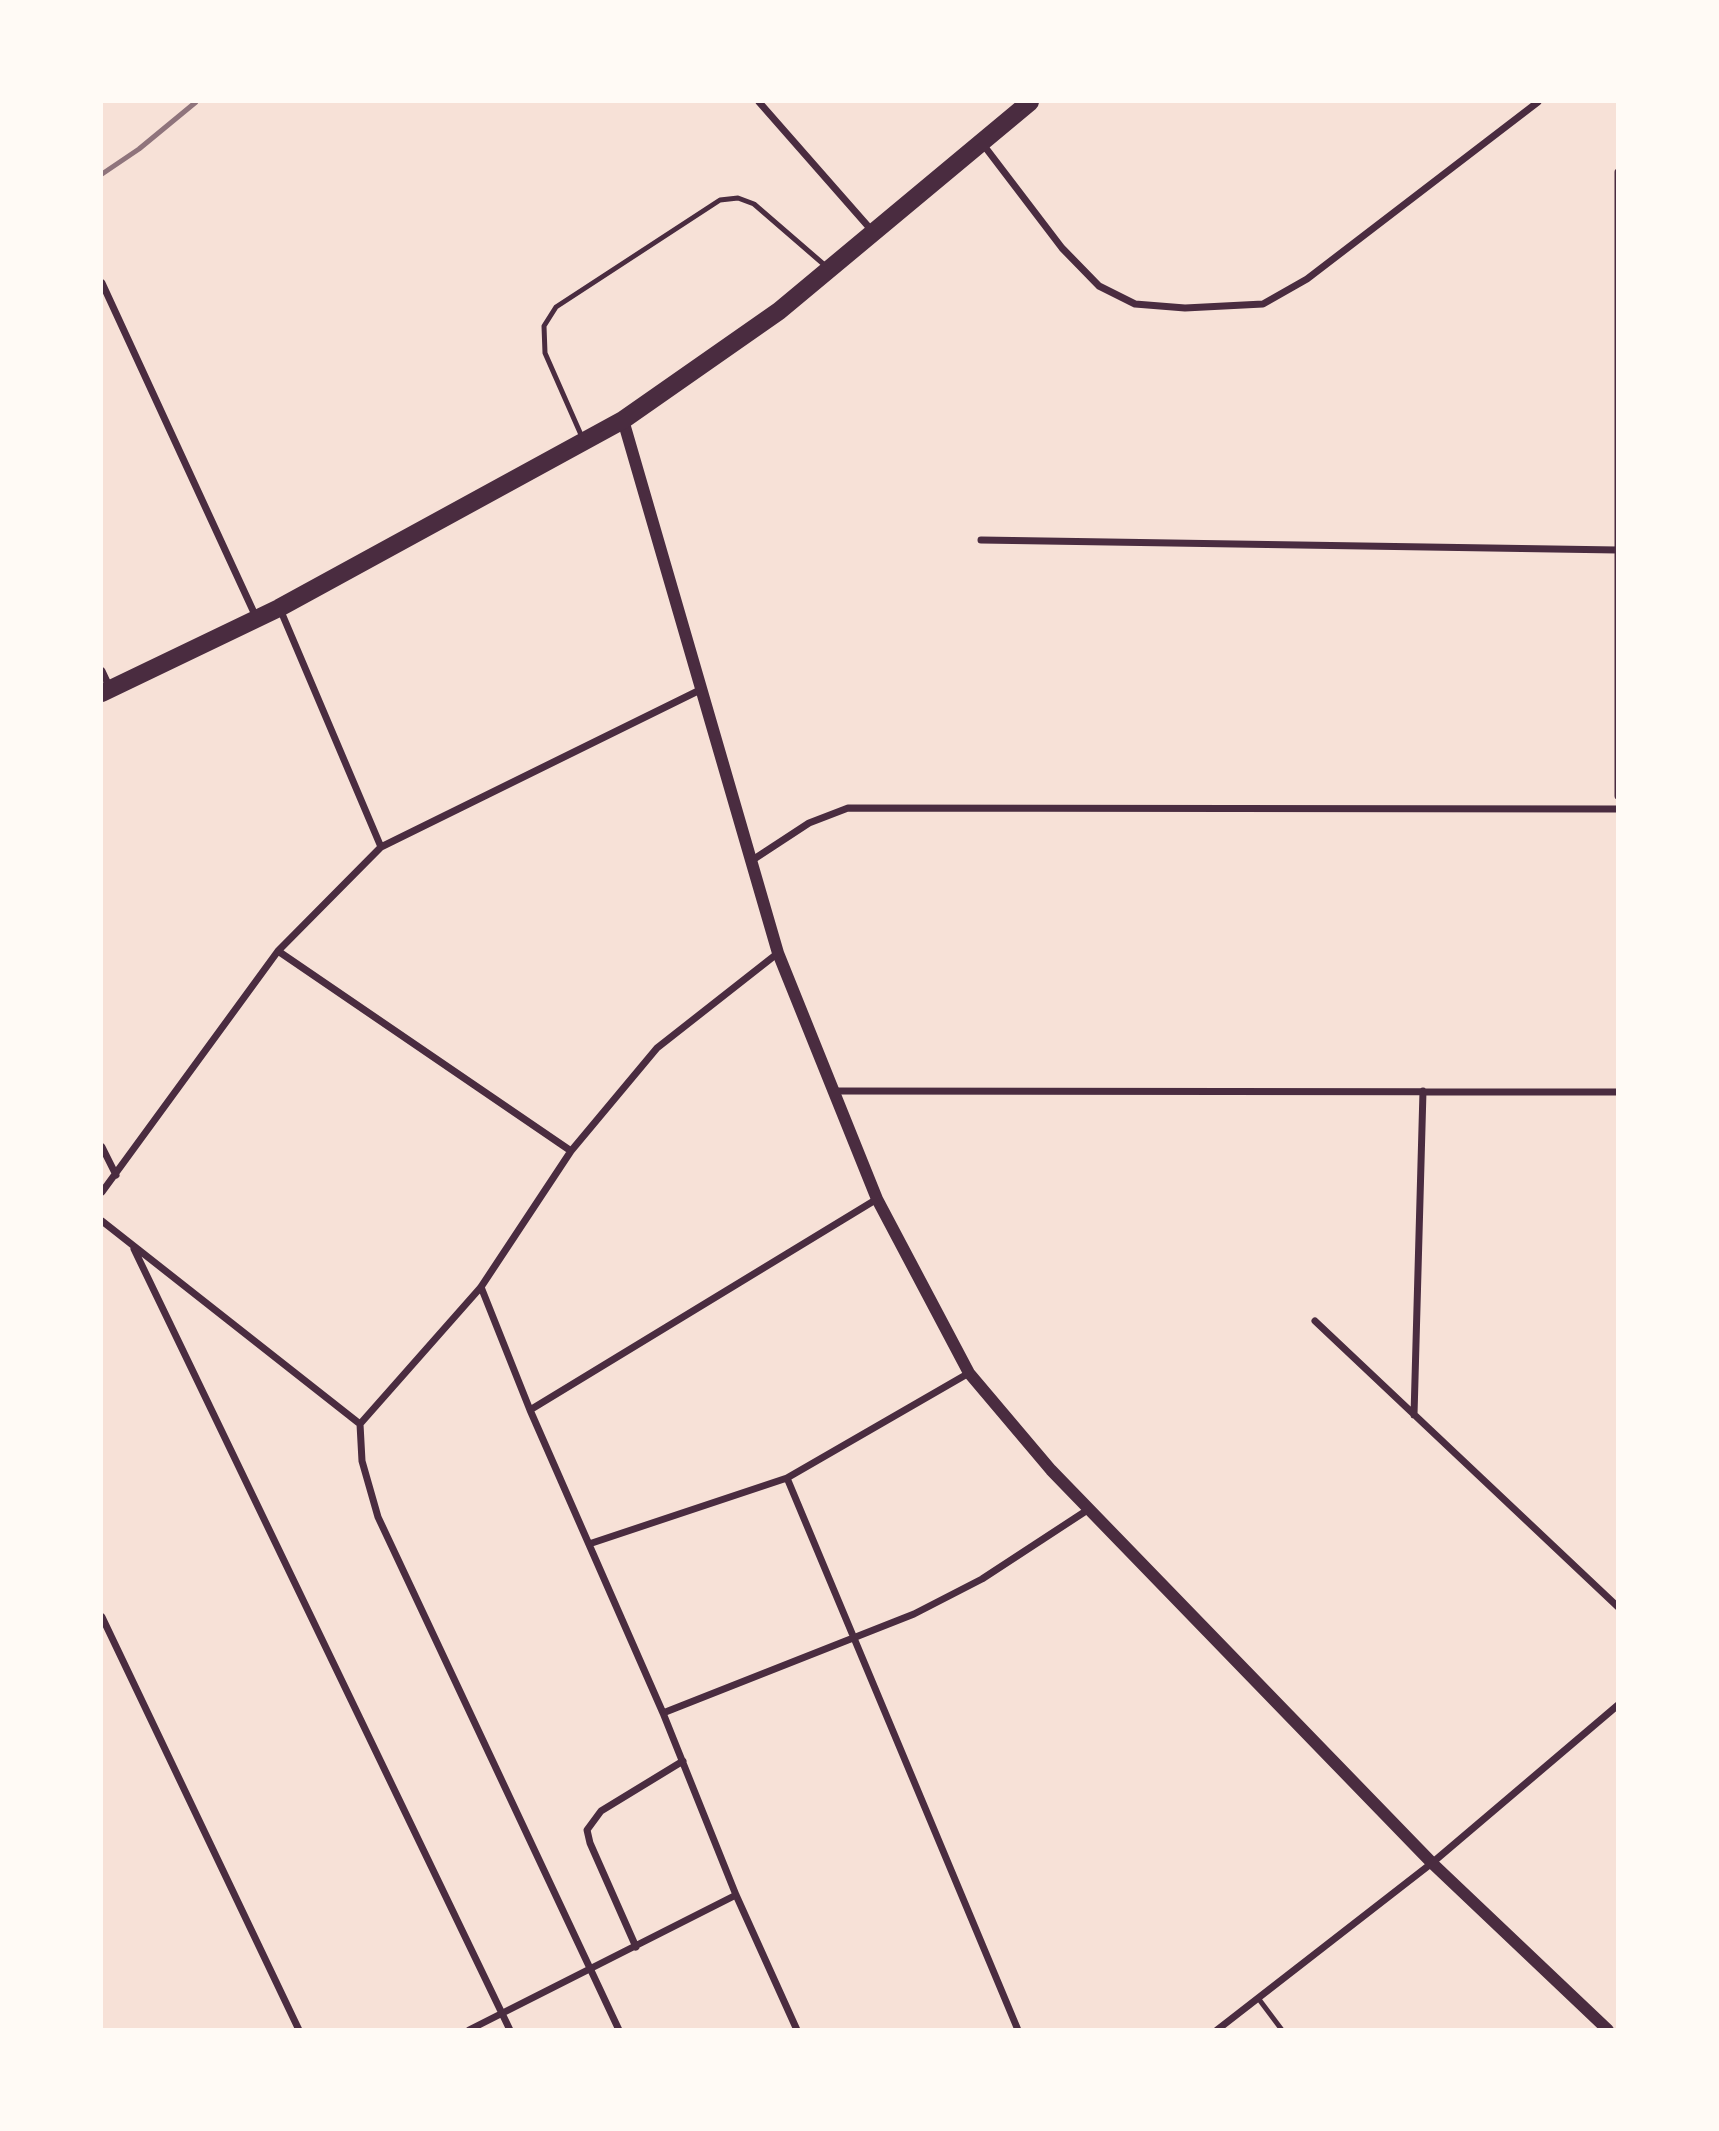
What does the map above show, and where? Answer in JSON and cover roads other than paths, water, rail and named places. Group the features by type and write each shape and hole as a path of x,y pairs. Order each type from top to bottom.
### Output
{"main road":[{"path":"106,691 279,608 623,420 779,311 875,234 1030,102"}],"street":[{"path":"759,102 875,234"},
{"path":"982,143 1062,248 1099,286 1135,304 1185,308 1263,304 1307,279 1538,102"},
{"path":"1618,172 1618,796"},
{"path":"102,283 256,618"},
{"path":"623,420 778,953 877,1199 969,1373 1088,1509 1432,1863 1608,2029"},
{"path":"982,540 1617,550"},
{"path":"279,608 381,847"},
{"path":"102,671 106,691"},
{"path":"102,1192 278,951 381,847 702,689"},
{"path":"751,861 809,823 848,808 1618,809"},
{"path":"278,951 570,1151"},
{"path":"619,2029 379,1517 362,1461 360,1424 481,1287 570,1151 657,1048 778,953"},
{"path":"835,1091 1618,1092"},
{"path":"1414,1415 1423,1091"},
{"path":"102,1147 116,1175"},
{"path":"530,1410 877,1199"},
{"path":"102,1221 134,1249 360,1424"},
{"path":"134,1249 510,2029"},
{"path":"481,1287 530,1410 663,1713 736,1895 797,2029"},
{"path":"1315,1321 1618,1607"},
{"path":"589,1544 787,1478 969,1373"},
{"path":"787,1478 1018,2029"},
{"path":"663,1713 914,1614 982,1579 1088,1509"},
{"path":"102,1617 299,2029"},
{"path":"1217,2029 1432,1863 1618,1705"},
{"path":"636,1947 590,1843 587,1830 601,1811 683,1761"},
{"path":"469,2029 736,1895"}],"lane":[{"path":"583,441 545,352 544,326 556,307 720,200 738,198 754,204 830,270"},
{"path":"1258,1998 1282,2029"}],"railway":[{"path":"102,174 139,149 196,102"}]}
